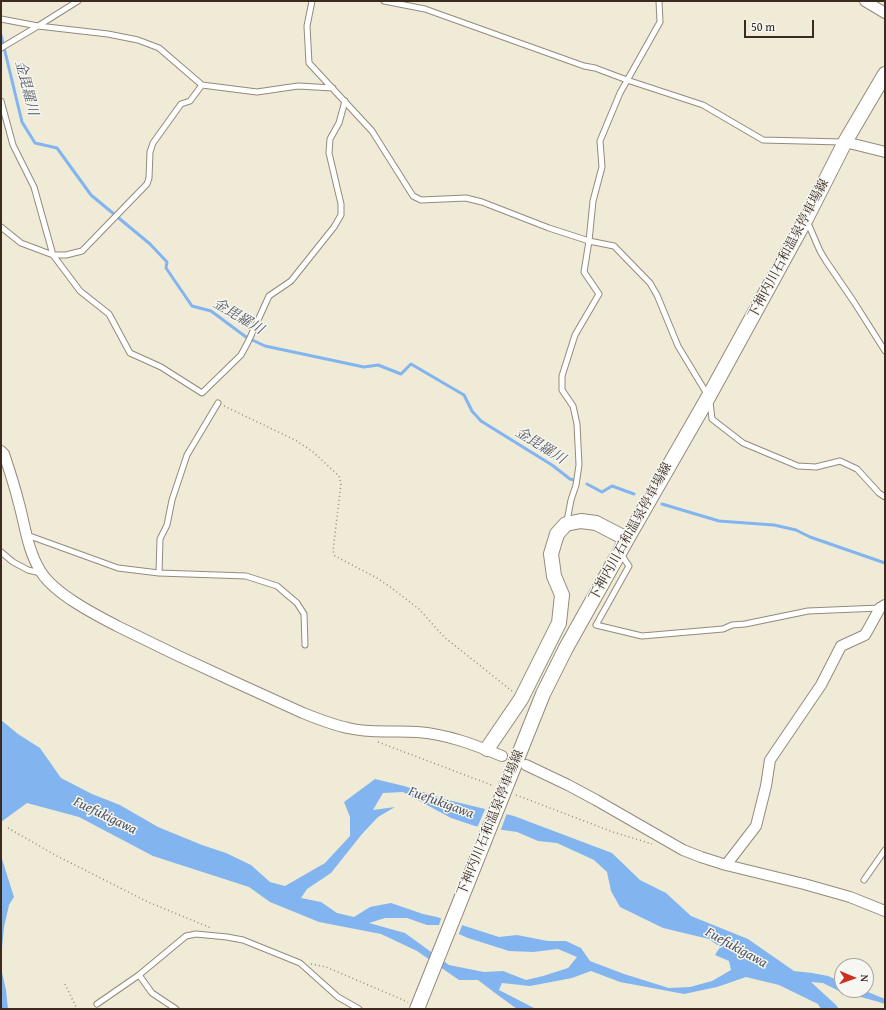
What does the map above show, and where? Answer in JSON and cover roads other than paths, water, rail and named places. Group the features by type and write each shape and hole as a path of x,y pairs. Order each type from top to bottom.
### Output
{"main road":[{"name":"下神内川石和温泉停車場線","path":"417,1004 543,694 566,648 709,396 806,219 845,142 885,74"},
{"path":"487,750 521,699 559,623 562,595 554,576 551,554 557,534 566,524 581,521 596,523 627,539"}],"street":[{"path":"865,1 885,13"},
{"path":"845,142 885,152"},
{"path":"1,451 4,454 18,499 33,558 42,573 54,587 93,613 186,660 330,724 348,729 371,732 432,733 502,756"},
{"path":"726,864 756,826 766,786 770,760 821,684 840,646 865,635 883,607"},
{"path":"526,765 596,800 683,850 701,857 850,897 885,911"}],"lane":[{"path":"1,48 78,1"},
{"path":"312,1 307,26 309,63 372,131 413,196 421,200 466,198 482,202 549,228 589,241 614,246 650,282 658,295 678,346 709,396 712,419 743,443 798,466 816,467 840,461 857,469 879,493 885,497"},
{"path":"384,1 425,8 540,51 703,105 763,140 845,142"},
{"path":"566,524 576,485 579,465 577,424 573,406 562,390 562,376 575,335 599,294 584,272 589,241 592,201 602,167 600,141 620,93 660,22 659,1"},
{"path":"1,19 38,26 108,34 138,40 159,48 202,85 257,92 298,86 333,88"},
{"path":"1,227 21,243 53,255 66,255 82,251 147,184 149,178 150,152 153,143 182,104 190,101 202,85"},
{"path":"1,101 13,145 34,187 53,255 80,291 109,314 130,354 161,367 202,393 241,355 269,296 291,281 334,227 341,215 341,204 329,152 330,139 339,122 345,101"},
{"path":"806,219 820,251 885,351"},
{"path":"158,573 160,539 167,525 172,500 187,455 218,403"},
{"path":"27,535 118,568 158,573 246,576 277,586 296,603 304,614 305,645"},
{"path":"1,552 13,562 28,570 42,573"},
{"path":"620,552 629,566 596,625 642,636 722,629 732,625 745,624 808,611 883,607"},
{"path":"864,880 885,850"},
{"path":"97,1004 139,975 186,936 196,934 243,940 300,963 338,997 359,1009"},
{"path":"139,975 152,993 176,1009"}],"water":[{"name":"Fuefukigawa","path":"1,720 18,734 40,748 61,778 92,794 120,805 158,827 226,853 251,865 270,882 285,886 325,863 350,836 350,817 344,802 375,779 404,786 448,800 514,816 612,853 640,880 666,893 691,916 748,939 794,971 828,976 834,979 834,988 823,983 811,982 839,1009 821,1009 818,1004 779,985 746,977 717,987 684,994 620,982 591,971 572,978 530,986 502,983 499,990 536,1009 517,1009 478,980 459,980 417,951 381,934 319,922 270,902 249,887 153,856 79,817 27,803 1,822","holes":["403,792 451,818 475,826 517,832 538,841 557,843 594,860 607,872 611,891 620,907 663,928 709,939 720,947 715,955 729,961 731,970 712,981 690,987 669,988 624,974 590,961 581,948 566,941 548,941 517,935 499,937 391,903 370,907 354,917 337,913 321,902 301,898 307,889 331,873 362,834 378,817 395,807 373,810 383,793","385,918 407,918 427,925 438,925 468,938 509,951 533,952 558,949 577,957 568,968 526,980 503,971 484,972 449,965 405,933 369,923"]},
{"path":"1,856 14,897 9,905 4,927 1,958"},
{"path":"1,968 6,990 8,1009 1,1009"},
{"path":"874,994 885,999 885,1004 864,998 874,998"}],"waterway":[{"name":"金毘羅川","path":"1,35 22,122 35,143 57,148 91,195 150,244 167,262 166,268 192,306 211,311 246,337 265,346 364,367 378,365 401,374 411,364 464,395 472,411 481,421 552,465 570,479 574,480"},
{"name":"金毘羅川","path":"587,484 602,492 612,486 634,494"},
{"name":"金毘羅川","path":"662,504 719,521 774,525 796,530 810,537 885,563"}]}
